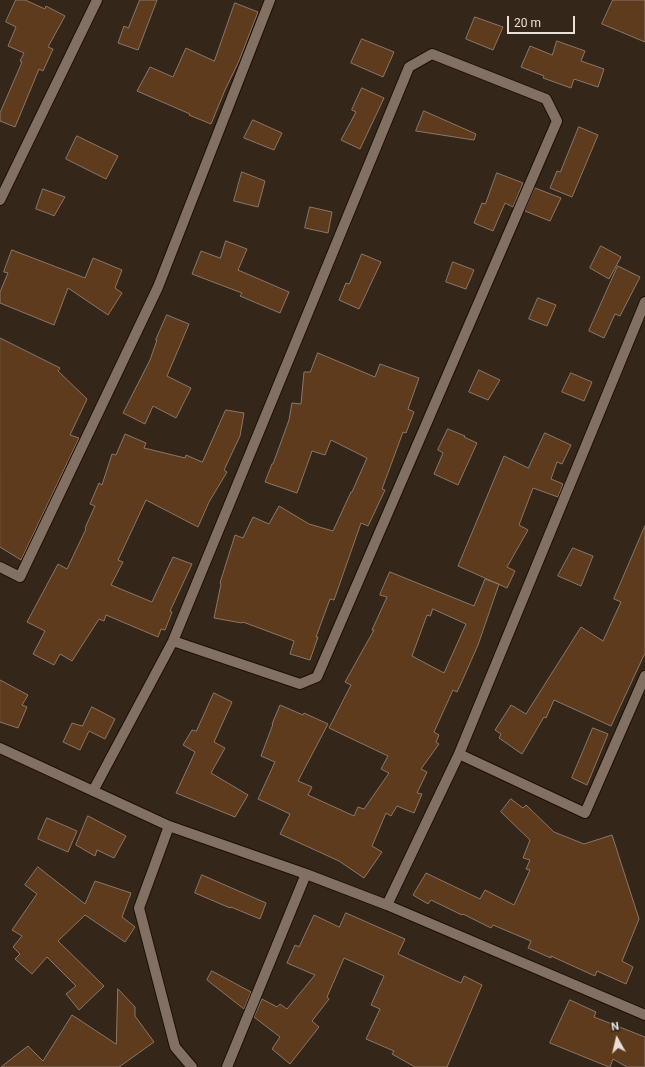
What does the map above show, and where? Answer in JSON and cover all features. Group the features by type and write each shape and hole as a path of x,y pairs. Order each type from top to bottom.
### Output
{"street":[{"path":"0,200 97,0"},
{"path":"0,567 20,576 158,287 270,0"},
{"path":"93,791 173,641 409,67 432,54 546,99 557,122 317,677 300,684 173,641"},
{"path":"387,905 459,754 645,302"},
{"path":"459,754 585,813 645,676"},
{"path":"0,748 169,826 306,874 387,905 645,1015"},
{"path":"169,826 139,908 175,1047 192,1067"},
{"path":"227,1067 306,874"}],"building":[{"path":"16,0 25,0 45,9 46,6 65,16 48,47 53,49 43,71 39,69 15,127 0,121 0,113 22,62 20,61 24,53 8,46 16,27 6,22"},
{"path":"140,0 157,0 138,50 118,43 124,26 128,28"},
{"path":"613,0 645,0 645,42 602,24"},
{"path":"235,3 258,12 239,61 211,124 137,91 150,67 173,77 186,48 214,61"},
{"path":"475,17 503,27 493,50 466,39"},
{"path":"362,39 394,52 383,77 351,63"},
{"path":"557,41 585,51 581,61 604,69 598,87 574,79 571,88 543,78 544,76 521,67 530,46 552,55"},
{"path":"362,88 384,98 360,149 341,140 356,112 352,110"},
{"path":"424,111 476,134 474,140 416,131"},
{"path":"253,120 282,133 274,150 244,138"},
{"path":"579,127 598,135 572,197 550,188 557,171 560,172"},
{"path":"77,136 118,156 106,179 66,159"},
{"path":"242,172 265,181 258,207 234,201"},
{"path":"497,173 523,183 513,207 505,203 493,231 474,223 482,203 485,204"},
{"path":"535,188 561,198 550,221 525,211"},
{"path":"43,189 65,197 54,216 36,209"},
{"path":"310,207 332,212 328,233 305,228"},
{"path":"226,241 247,249 238,270 289,292 280,313 240,296 242,293 192,274 201,251 220,258"},
{"path":"601,246 621,257 609,279 590,268"},
{"path":"12,250 85,278 93,258 122,270 115,288 122,293 108,315 68,288 54,325 0,303 0,292 8,273 4,272"},
{"path":"362,254 381,262 359,309 339,300 346,283 349,284"},
{"path":"453,262 474,270 466,289 446,282"},
{"path":"618,266 640,277 620,316 615,314 604,338 589,331"},
{"path":"538,298 556,305 547,326 529,319"},
{"path":"167,315 189,324 167,376 191,388 176,418 153,406 145,424 123,413 150,360 156,340"},
{"path":"0,338 60,368 58,371 87,399 70,435 79,438 21,560 0,547"},
{"path":"318,353 375,377 380,364 419,378 408,409 414,412 406,433 403,432 382,489 385,490 368,526 361,523 334,600 330,599 316,637 318,637 310,660 290,654 294,641 243,622 214,618 220,583 235,535 243,538 253,517 269,524 279,506 309,524 333,531 367,458 331,440 325,455 312,451 297,493 265,482 289,420 292,403 301,404 304,372 310,372"},
{"path":"479,370 500,380 488,400 469,392"},
{"path":"571,373 592,382 584,401 562,392"},
{"path":"226,410 244,413 240,436 224,470 227,472 209,502 198,527 146,500 118,560 123,562 111,585 152,602 173,557 192,564 170,611 172,612 165,630 161,629 158,637 106,615 104,621 99,619 72,661 60,654 54,665 33,654 45,631 27,622 58,564 67,569 95,506 90,504 99,483 102,485 112,454 116,455 125,434 146,443 144,448 185,458 186,455 202,462"},
{"path":"448,429 477,443 458,485 434,474 443,453 438,450"},
{"path":"545,433 571,445 562,464 557,462 551,479 563,484 558,497 533,488 519,525 528,530 507,567 515,571 507,588 458,566 504,456 528,468"},
{"path":"645,526 645,653 611,726 554,700 546,718 544,717 522,754 499,738 501,734 495,730 511,705 526,714 581,627 603,641 621,602 614,599"},
{"path":"573,548 593,556 581,586 558,576"},
{"path":"390,572 474,606 485,579 499,584 478,645 457,692 453,690 434,732 439,735 436,742 439,744 421,769 427,772 417,793 422,794 414,813 397,806 391,816 386,813 372,846 382,852 364,878 339,861 280,834 290,814 258,799 275,762 261,756 280,705 303,715 304,713 328,724 298,781 312,787 308,795 354,816 358,807 364,809 389,773 381,769 388,756 329,728 351,685 345,682 374,630 372,630 387,597 380,595","holes":["433,609 466,624 444,673 412,656 427,615 430,616"]},
{"path":"0,680 28,695 22,705 27,707 18,728 0,722"},
{"path":"214,693 232,702 214,742 225,748 211,773 248,795 235,817 176,793 195,752 183,745 192,730 196,731"},
{"path":"92,707 115,719 105,739 89,731 80,750 63,742 72,723 82,726"},
{"path":"593,728 608,734 587,785 572,778"},
{"path":"511,799 523,808 526,805 554,832 584,844 612,835 639,919 622,961 633,967 626,984 597,971 595,976 551,956 551,958 528,948 531,941 493,925 491,928 431,900 428,904 413,895 426,873 480,899 485,890 514,905 530,870 526,869 530,860 523,858 530,840 501,812"},
{"path":"88,816 126,836 114,858 97,850 95,856 76,845"},
{"path":"47,818 77,831 68,852 38,839"},
{"path":"38,867 85,904 95,881 131,893 122,917 135,927 125,942 85,915 58,941 104,986 79,1010 66,994 76,986 47,957 32,974 15,959 20,954 13,947 22,936 12,930 37,894 25,885"},
{"path":"202,875 266,903 260,919 195,893"},
{"path":"346,913 405,939 398,954 461,983 464,976 482,985 447,1067 415,1067 392,1054 394,1051 366,1039 380,1009 371,1005 384,976 344,958 327,997 329,999 312,1021 319,1027 290,1064 272,1049 280,1037 254,1017 262,999 277,1007 280,1004 287,1009 315,975 287,963 295,945 299,947 314,915 339,927"},
{"path":"212,971 251,992 244,1009 207,980"},
{"path":"118,989 135,1007 135,1016 154,1042 119,1067 1,1067 28,1046 43,1061 72,1015 116,1044"},
{"path":"570,1000 596,1012 594,1017 645,1037 645,1067 627,1067 613,1059 609,1067 550,1043"}]}
